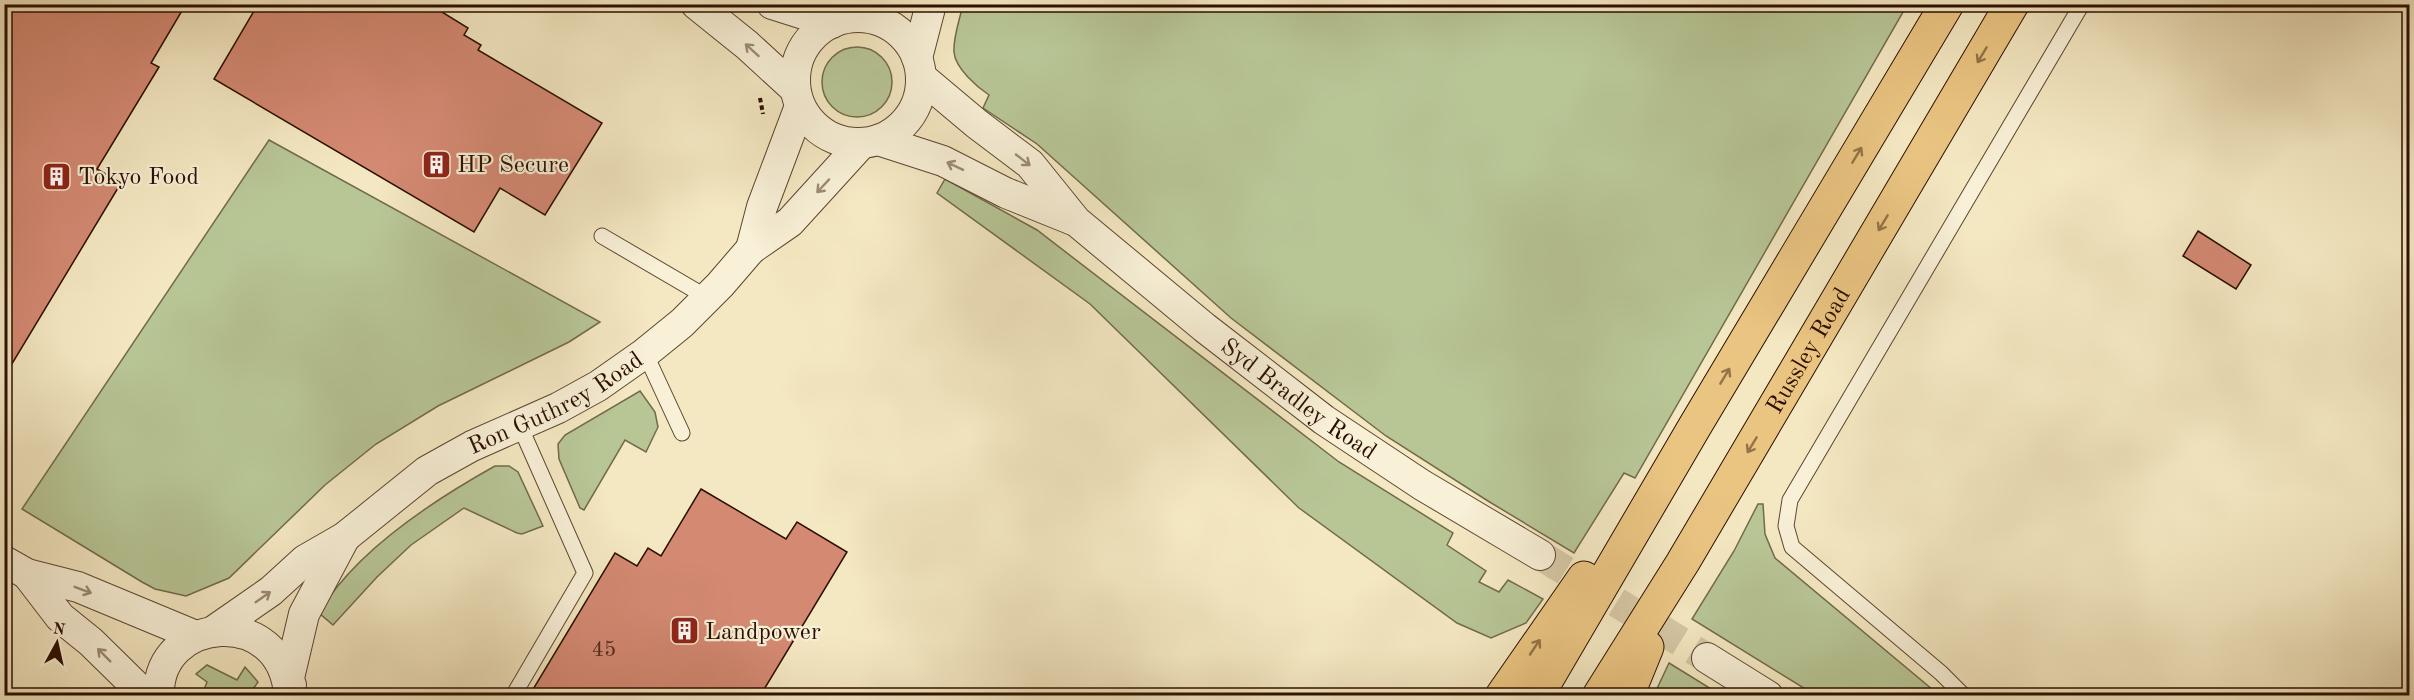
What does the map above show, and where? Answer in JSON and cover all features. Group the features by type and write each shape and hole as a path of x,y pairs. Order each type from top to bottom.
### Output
{"highway":[{"path":"1537,696 1947,4"},
{"name":"Russley Road","path":"1599,696 1683,562 2012,4"},
{"path":"1502,696 1546,631 1695,426"},
{"path":"1627,696 1683,562"}],"street":[{"path":"696,4 747,45 798,98 811,122 826,134 843,142 870,142 899,129 912,114 919,96 919,67 931,4"},
{"path":"772,4 881,22 903,37 919,67"},
{"path":"798,98 796,72 808,41 847,15"},
{"name":"Syd Bradley Road","path":"919,67 977,124 1030,164 1076,221 1205,328 1324,420 1422,484 1540,555"},
{"name":"Ron Guthrey Road","path":"751,249 762,207 798,98"},
{"name":"Ron Guthrey Road","path":"159,696 165,666 178,648 271,591 305,560 345,537 427,471 472,446 558,408 588,392 645,353 682,324 751,249 790,222 870,142"},
{"name":"Syd Bradley Road","path":"870,142 943,161 1006,194 1076,221"},
{"name":"Ron Guthrey Road","path":"293,691 304,614 345,537"},
{"path":"16,567 205,633 235,630 253,636 269,648 281,663 293,691"},
{"path":"16,567 60,617 91,642 146,696"},
{"path":"1707,658 1768,696"}],"lane":[{"path":"1965,696 1792,547 1786,526 1790,500 2082,4"},
{"path":"602,236 708,298"},
{"path":"645,353 682,433"},
{"path":"513,696 585,573 519,424"}],"green space":[{"path":"963,4 1907,5 1635,478 1624,473 1574,553 1386,436 1231,318 1037,144 983,108 989,95 962,71 955,58 954,46"},
{"path":"864,47 877,53 886,62 890,68 892,82 890,96 882,107 871,115 850,117 832,107 824,96 822,75 832,57 843,49"},
{"path":"269,140 600,322 569,342 438,406 376,444 325,485 229,578 186,596 155,589 22,509"},
{"path":"945,179 1037,230 1339,462 1453,533 1447,545 1486,571 1479,582 1499,592 1508,580 1543,599 1526,623 1491,638 1457,623 1299,508 1090,304 937,193"},
{"path":"640,391 655,412 658,427 646,452 625,440 584,510 580,508 559,459 558,444 565,435"},
{"path":"495,466 509,466 518,472 543,526 522,534 517,533 464,508 411,545 377,577 333,625 319,613 334,590 374,548 422,511"},
{"path":"1758,504 1763,504 1765,534 1775,558 1939,695 1815,695 1692,619 1734,551"},
{"path":"1669,663 1721,695 1654,695"},
{"path":"207,665 237,680 245,667 258,682 249,695 202,695 207,682 196,674"}],"building":[{"name":"Tokyo Food","path":"4,4 186,4 151,63 159,67 97,169 121,183 4,377"},
{"name":"HP Secure","path":"258,4 429,4 468,28 464,35 481,45 478,50 602,123 545,215 500,188 474,232 214,79"},
{"path":"2198,231 2251,265 2236,289 2183,256"},
{"name":"Landpower","path":"701,489 786,539 797,522 847,552 760,696 529,696 615,553 637,566 648,548 661,556"}],"tunnel":[{"path":"1540,555 1707,658"}],"place":[{"name":"HP Secure","path":"436,164"},
{"name":"Tokyo Food","path":"57,176"},
{"name":"Landpower","path":"684,631"}]}
